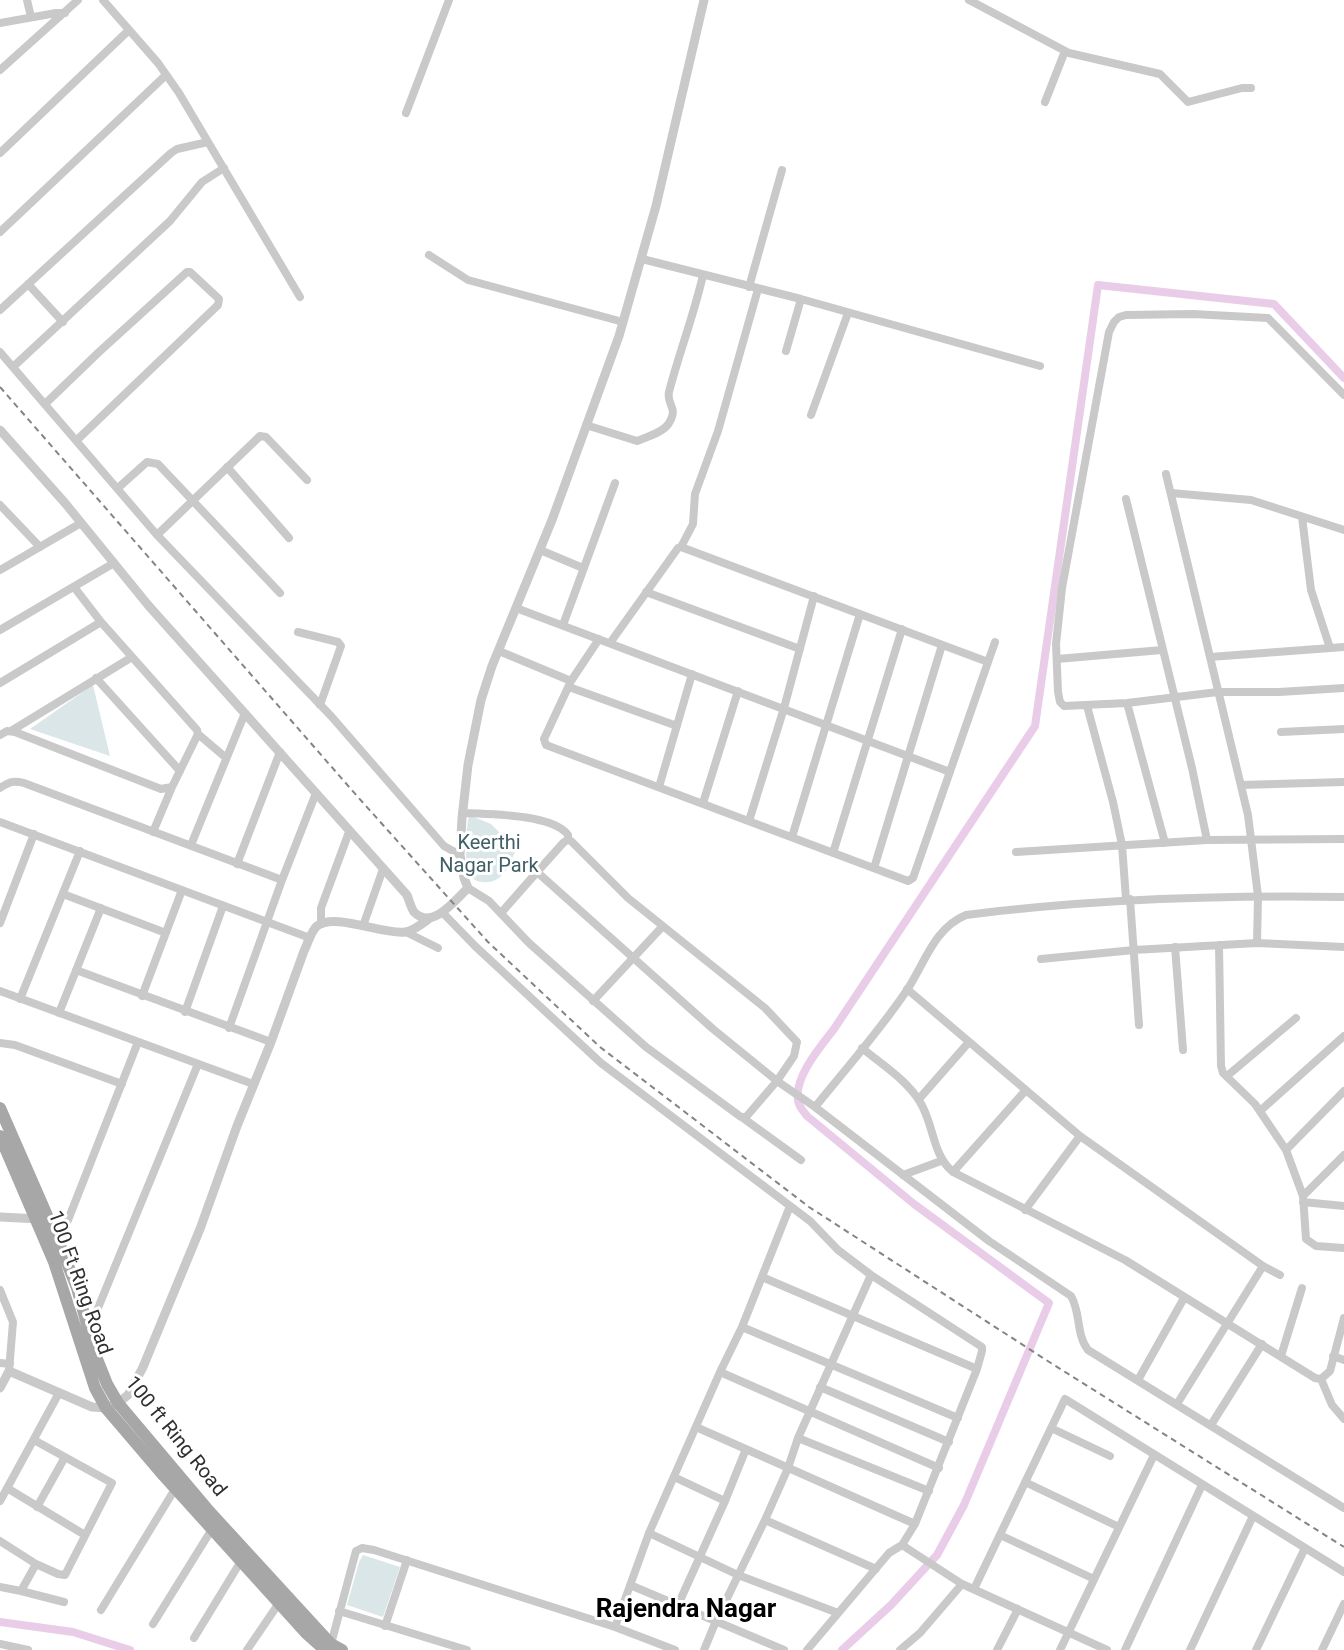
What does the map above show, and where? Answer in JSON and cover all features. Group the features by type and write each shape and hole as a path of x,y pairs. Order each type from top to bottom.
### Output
{"main road":[{"name":"100 ft Ring Road","path":"0,1108 42,1219 59,1243 77,1288 95,1354 107,1384 118,1403 208,1511 333,1648"},
{"name":"100 Ft Ring Road","path":"0,1136 42,1219 95,1388 106,1408 175,1489 306,1633 333,1648"}],"street":[{"path":"27,0 31,17"},
{"path":"0,70 78,0"},
{"path":"103,0 166,75 300,297"},
{"path":"406,114 449,0"},
{"path":"704,0 676,124 642,259 623,322 540,550 481,700 473,733 462,813 460,855 468,888 489,901 529,943 593,1001 646,1047 801,1160"},
{"path":"969,0 1079,57 1156,72 1188,102 1242,88 1251,88"},
{"path":"0,23 65,13"},
{"path":"0,153 4,144 129,30"},
{"path":"1044,102 1065,51"},
{"path":"0,232 166,75"},
{"path":"0,310 171,153 177,149 208,142"},
{"path":"13,367 170,221 202,182 224,168"},
{"path":"610,643 678,548 681,547 693,524 695,494 718,431 782,170"},
{"path":"429,255 468,280 623,322"},
{"path":"642,259 801,299 1040,366"},
{"path":"45,404 184,273 190,272 219,298 218,305 77,440"},
{"path":"586,425 637,441 665,428 669,423 674,410 668,394 697,303 703,275"},
{"path":"28,285 63,322"},
{"path":"786,351 801,299"},
{"path":"811,415 848,313"},
{"path":"1344,395 1268,318 1192,314 1119,317 1109,332 1062,588 1056,644 1058,692 1060,702 1064,705 1127,703 1218,692 1279,692 1344,688"},
{"path":"0,352 157,535 320,705 444,846 460,855"},
{"path":"0,430 148,605 407,895 414,912 425,919 436,917 468,888"},
{"path":"157,535 260,436 263,436 307,480"},
{"path":"118,488 150,461 159,464 280,594"},
{"path":"227,467 289,538"},
{"path":"1166,474 1248,815 1258,896 1257,942"},
{"path":"562,625 615,483"},
{"path":"1171,492 1251,500 1344,530"},
{"path":"1126,499 1175,697 1207,840"},
{"path":"2,509 40,547"},
{"path":"1302,517 1311,590 1330,648"},
{"path":"0,570 81,523"},
{"path":"681,547 988,662"},
{"path":"540,550 583,568"},
{"path":"0,630 114,563"},
{"path":"74,587 101,622 197,730 198,734 225,758"},
{"path":"646,592 800,649"},
{"path":"749,821 784,708 814,596"},
{"path":"516,608 950,772"},
{"path":"792,837 860,614"},
{"path":"0,683 101,622"},
{"path":"834,853 902,630"},
{"path":"298,632 338,642 341,646 320,705"},
{"path":"600,639 570,684 544,742 546,745 908,881 913,878 995,642"},
{"path":"874,868 942,645"},
{"path":"1210,657 1344,647"},
{"path":"1057,659 1162,650"},
{"path":"499,651 570,684 677,726"},
{"path":"0,735 11,731 132,657"},
{"path":"659,787 692,674"},
{"path":"96,678 180,771"},
{"path":"703,803 738,691"},
{"path":"1127,703 1165,843"},
{"path":"1087,706 1113,801 1122,845 1134,950 1139,1025"},
{"path":"191,845 245,713"},
{"path":"1281,732 1344,729"},
{"path":"11,731 161,789 172,788"},
{"path":"153,832 198,734"},
{"path":"237,864 280,752"},
{"path":"0,788 16,780 282,880"},
{"path":"1241,785 1344,782"},
{"path":"229,1028 316,793"},
{"path":"462,813 535,819 561,827 568,835 568,840 628,898 765,1008 797,1042 794,1056 777,1081 743,1118"},
{"path":"0,822 310,938"},
{"path":"321,924 321,908 349,832"},
{"path":"0,923 34,834"},
{"path":"1016,852 1251,838 1344,839"},
{"path":"501,913 568,840"},
{"path":"20,999 80,851"},
{"path":"363,926 383,869"},
{"path":"537,872 728,1042 777,1081 815,1107 989,1241 1071,1296 1088,1350 1344,1508"},
{"path":"142,996 182,890"},
{"path":"63,894 166,933"},
{"path":"815,1107 907,989 937,938 959,918 966,915 1128,899 1344,897"},
{"path":"185,1012 223,906"},
{"path":"59,1013 101,908"},
{"path":"442,912 475,946 601,1063 810,1221 838,1250 871,1275 980,1345 982,1351 977,1369 915,1524 902,1545 889,1553 807,1650"},
{"path":"406,932 430,918"},
{"path":"0,1363 58,1393 92,1407 106,1408 118,1403 128,1395 179,1283 304,951 316,926 337,921 386,931 406,932 438,948"},
{"path":"593,1001 662,927"},
{"path":"1041,958 1257,942 1344,947"},
{"path":"1219,945 1223,1073 1260,1111 1286,1150 1303,1199 1306,1239 1316,1246 1344,1248"},
{"path":"1174,947 1183,1050"},
{"path":"76,970 271,1042"},
{"path":"907,989 1080,1136 1263,1266 1280,1275"},
{"path":"0,991 253,1084"},
{"path":"1227,1076 1296,1018"},
{"path":"1260,1111 1344,1036"},
{"path":"59,1243 138,1042"},
{"path":"919,1098 969,1042"},
{"path":"0,1043 15,1045 122,1084"},
{"path":"862,1048 919,1098 941,1161 953,1172 1125,1260 1315,1378 1321,1378 1330,1371 1344,1318"},
{"path":"88,1328 198,1064"},
{"path":"953,1172 1026,1090"},
{"path":"1286,1150 1344,1091"},
{"path":"1025,1210 1080,1136"},
{"path":"1303,1199 1344,1155"},
{"path":"903,1176 941,1161"},
{"path":"1303,1199 1344,1206"},
{"path":"615,1627 649,1533 742,1327 790,1206"},
{"path":"0,1217 42,1219"},
{"path":"1178,1404 1263,1266"},
{"path":"704,1650 765,1520 809,1412 871,1275"},
{"path":"762,1277 977,1369"},
{"path":"1281,1356 1302,1288"},
{"path":"0,1290 3,1306 13,1322 10,1367 0,1388"},
{"path":"1138,1380 1184,1298"},
{"path":"742,1327 958,1418"},
{"path":"1211,1425 1262,1344"},
{"path":"1333,1356 1344,1360"},
{"path":"720,1372 939,1468"},
{"path":"1321,1378 1332,1405 1344,1419"},
{"path":"820,1387 949,1442"},
{"path":"0,1501 58,1393"},
{"path":"974,1589 1065,1399 1344,1572"},
{"path":"696,1427 915,1524"},
{"path":"1052,1428 1110,1456"},
{"path":"798,1438 929,1491"},
{"path":"0,1541 36,1564 65,1575 112,1483 34,1440"},
{"path":"678,1605 746,1449"},
{"path":"1060,1650 1154,1455"},
{"path":"37,1507 65,1457"},
{"path":"674,1477 725,1501"},
{"path":"1025,1482 1119,1527"},
{"path":"1125,1650 1203,1485"},
{"path":"7,1488 85,1535"},
{"path":"101,1610 175,1489"},
{"path":"1190,1650 1253,1516"},
{"path":"765,1520 876,1569"},
{"path":"153,1624 212,1529"},
{"path":"649,1533 738,1575 838,1613"},
{"path":"1000,1534 1094,1579"},
{"path":"902,1545 962,1584 1107,1650"},
{"path":"333,1648 339,1611 356,1551 362,1548 407,1560 615,1627 675,1650"},
{"path":"1256,1650 1305,1548"},
{"path":"385,1626 407,1560"},
{"path":"194,1638 241,1561"},
{"path":"21,1591 36,1564"},
{"path":"900,1650 920,1633 962,1584"},
{"path":"630,1586 784,1650"},
{"path":"0,1587 64,1602"},
{"path":"247,1650 279,1603"},
{"path":"1322,1650 1344,1604"},
{"path":"998,1650 1018,1610"},
{"path":"339,1611 467,1650"},
{"path":"0,1644 28,1650"}],"green space":[{"path":"93,685 110,756 30,729"},
{"name":"Keerthi Nagar Park","path":"469,815 491,824 516,849 504,873 495,880 477,881 468,870 466,846"},
{"path":"363,1555 400,1567 383,1617 347,1605"}],"waterway":[{"path":"842,1650 891,1605 937,1555 964,1505 1049,1303 914,1204 807,1116 799,1104 798,1091 810,1062 1035,726 1098,285 1274,304 1344,378"},
{"path":"0,1622 73,1632 130,1650"}],"railway":[{"path":"0,387 357,796 488,942 600,1047 809,1207 1054,1365 1344,1547"}],"district":[{"name":"Rajendra Nagar","path":"686,1610"}]}
